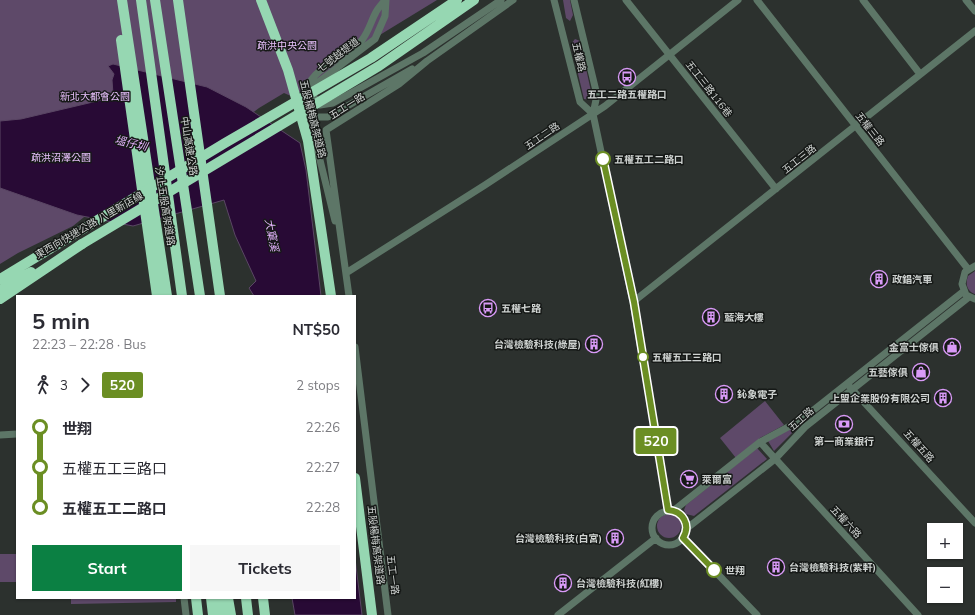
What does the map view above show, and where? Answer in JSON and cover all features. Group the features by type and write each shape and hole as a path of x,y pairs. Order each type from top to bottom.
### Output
{"highway":[{"path":"116,0 157,295"},
{"name":"汐止五股高架道路","path":"122,0 167,295"},
{"path":"141,0 182,295"},
{"name":"中山高速公路","path":"155,0 200,295"},
{"path":"178,0 220,295"},
{"name":"五股楊梅高架道路","path":"261,0 288,70 308,141 331,295"},
{"name":"東西向快速公路 八里新店線","path":"0,279 225,143 371,58 457,0"},
{"name":"東西向快速公路 八里新店線","path":"0,290 82,244 379,66 474,0"},
{"path":"0,299 82,244"},
{"path":"0,273 43,253"},
{"name":"五股楊梅高架道路","path":"356,486 372,615"},
{"path":"196,599 198,615"},
{"path":"211,599 213,615"},
{"path":"221,599 221,615"},
{"path":"228,599 231,615"},
{"path":"246,599 249,615"},
{"path":"263,599 265,615"}],"street":[{"name":"七號越堤道","path":"386,0 385,16 375,38 317,83 313,88 315,101 320,105 327,105 423,53 501,0"},
{"name":"七號越堤道","path":"344,260 305,99 307,85 311,79 362,40 369,30 376,12 386,0"},
{"name":"五工一路","path":"349,295 326,130 399,84 427,61 513,0"},
{"name":"五權路","path":"554,0 580,102 593,114"},
{"name":"五權路","path":"574,0 597,95 593,114 634,302 670,510"},
{"name":"五工三路116巷","path":"626,0 776,190"},
{"name":"五工二路","path":"346,273 485,186 593,114 738,0"},
{"name":"五權三路","path":"757,0 855,127 972,268"},
{"path":"863,0 920,74"},
{"path":"966,0 975,11"},
{"name":"五工三路","path":"634,302 975,31"},
{"path":"308,112 314,117 328,117 427,61"},
{"path":"972,268 962,280 964,291 972,298"},
{"name":"五工路","path":"670,510 760,442 801,420 964,291"},
{"name":"五工路","path":"686,529 775,459 805,427 972,298"},
{"name":"五工一路","path":"356,355 388,615"},
{"name":"五權五路","path":"847,384 975,523"},
{"path":"0,435 16,434"},
{"name":"五權六路","path":"760,442 918,615"},
{"path":"670,510 684,519 686,529 683,538 676,543 667,545 656,538 652,530 653,521 659,513 670,510"},
{"path":"558,615 656,538"},
{"path":"683,538 757,615"},
{"path":"184,599 186,615"}],"green space":[{"name":"新北大都會公園","path":"0,0 437,0 370,41 293,97 284,93 259,108 213,143 105,200 73,226 18,253 0,264"},
{"path":"563,0 570,0 573,15 570,21 566,18"},
{"path":"575,39 580,41 592,96 590,100 584,99 571,44"},
{"path":"975,271 975,294 968,289 967,282 968,276"},
{"path":"765,401 784,425 760,438 736,458 720,438"},
{"path":"791,428 792,433 774,451 768,441"},
{"path":"757,448 767,459 694,516 686,514 684,510 686,505"},
{"path":"669,514 678,517 681,526 678,535 669,538 660,535 657,526 660,517"},
{"path":"0,554 16,554 16,582 0,582"},
{"path":"71,599 176,599 176,602 71,604"}],"water":[{"path":"113,64 207,87 246,107 300,143 306,170 321,295 253,295 249,288 256,281 235,235 224,200 133,226 77,215 0,188 0,121 21,119 110,98 113,94 112,80 114,74 108,66"},
{"path":"356,566 362,615 295,615 292,599 356,599"}],"bus line":[{"name":"520","path":"603,159 634,302 668,510 677,512 681,515 686,524 686,532 683,538 714,570"}],"place":[{"name":"五工二路五權路口","path":"627,77"},
{"name":"五權五工二路口","path":"603,159"},
{"name":"政錩汽車","path":"879,279"},
{"name":"五權七路","path":"488,308"},
{"name":"藍海大樓","path":"711,317"},
{"name":"台灣檢驗科技(綠屋)","path":"594,344"},
{"name":"金富士傢俱","path":"952,347"},
{"name":"五權五工三路口","path":"643,357"},
{"name":"五藝傢俱","path":"921,372"},
{"name":"鈊象電子","path":"724,394"},
{"name":"上盟企業股份有限公司","path":"943,398"},
{"name":"第一商業銀行","path":"844,424"},
{"name":"萊爾富","path":"689,479"},
{"name":"台灣檢驗科技(白宮)","path":"615,538"},
{"name":"台灣檢驗科技(紫軒)","path":"776,567"},
{"name":"世翔","path":"714,570"},
{"name":"台灣檢驗科技(紅樓)","path":"563,583"}],"park label":[{"name":"疏洪中央公園","path":"287,45"},
{"name":"疏洪沼澤公園","path":"61,157"}],"water label":[{"name":"塭仔圳","path":"131,143"},
{"name":"大窠溪","path":"272,235"}]}
